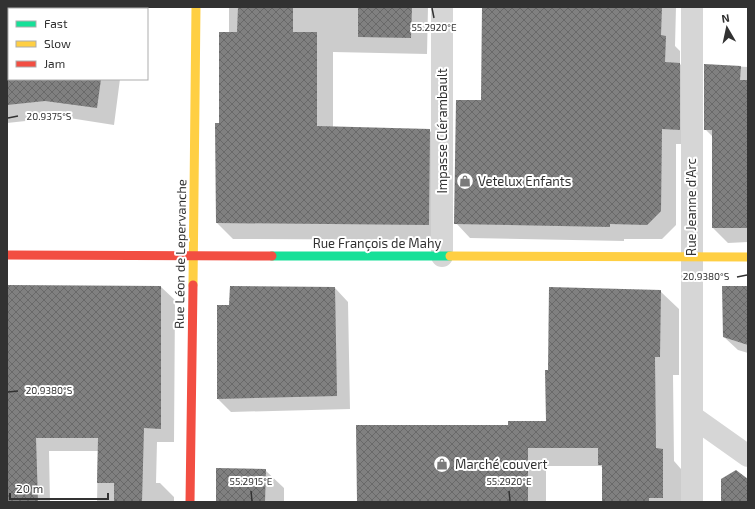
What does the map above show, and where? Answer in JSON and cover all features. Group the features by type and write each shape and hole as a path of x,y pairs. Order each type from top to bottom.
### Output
{"main road":[{"name":"Rue Léon de Lepervanche","path":"190,502 196,7"},
{"name":"Rue François de Mahy","path":"7,255 748,257"}],"street":[{"name":"Impasse Clérambault","path":"442,7 442,256"},
{"name":"Rue Jeanne d'Arc","path":"692,7 692,502"},
{"path":"693,417 748,456"}],"building":[{"path":"238,7 293,7 293,32 317,32 317,126 430,129 429,225 216,223 215,123 219,123 219,32 237,32"},
{"path":"358,7 412,7 411,38 358,37"},
{"path":"482,7 662,7 661,35 666,36 665,62 680,63 680,130 662,129 661,211 647,225 610,224 610,227 454,224 456,100 481,100"},
{"path":"704,64 741,66 740,80 748,80 748,228 712,228 712,130 704,130"},
{"path":"7,79 101,80 97,108 45,101 7,105"},
{"path":"7,285 161,286 161,429 144,428 142,502 114,502 114,483 97,483 98,438 36,438 38,502 7,502"},
{"path":"230,286 335,287 337,396 217,399 217,305 229,305"},
{"path":"722,286 748,286 748,345 723,337"},
{"path":"549,287 661,290 660,357 655,357 656,448 663,449 663,498 649,498 649,502 602,502 602,465 598,465 598,448 528,448 528,502 357,502 356,425 508,425 508,421 546,421 545,370 548,370"},
{"path":"216,468 266,469 265,502 216,502"},
{"path":"736,470 748,479 748,502 721,502 721,479"}],"traffic: fast":[{"path":"272,256 450,256"}],"traffic: slow":[{"path":"193,285 196,7"},
{"path":"450,256 748,257"}],"traffic: jam":[{"path":"7,255 272,256"},
{"path":"190,502 193,285"}],"place":[{"name":"Vetelux Enfants","path":"465,181"},
{"name":"Marché couvert","path":"442,464"}]}
